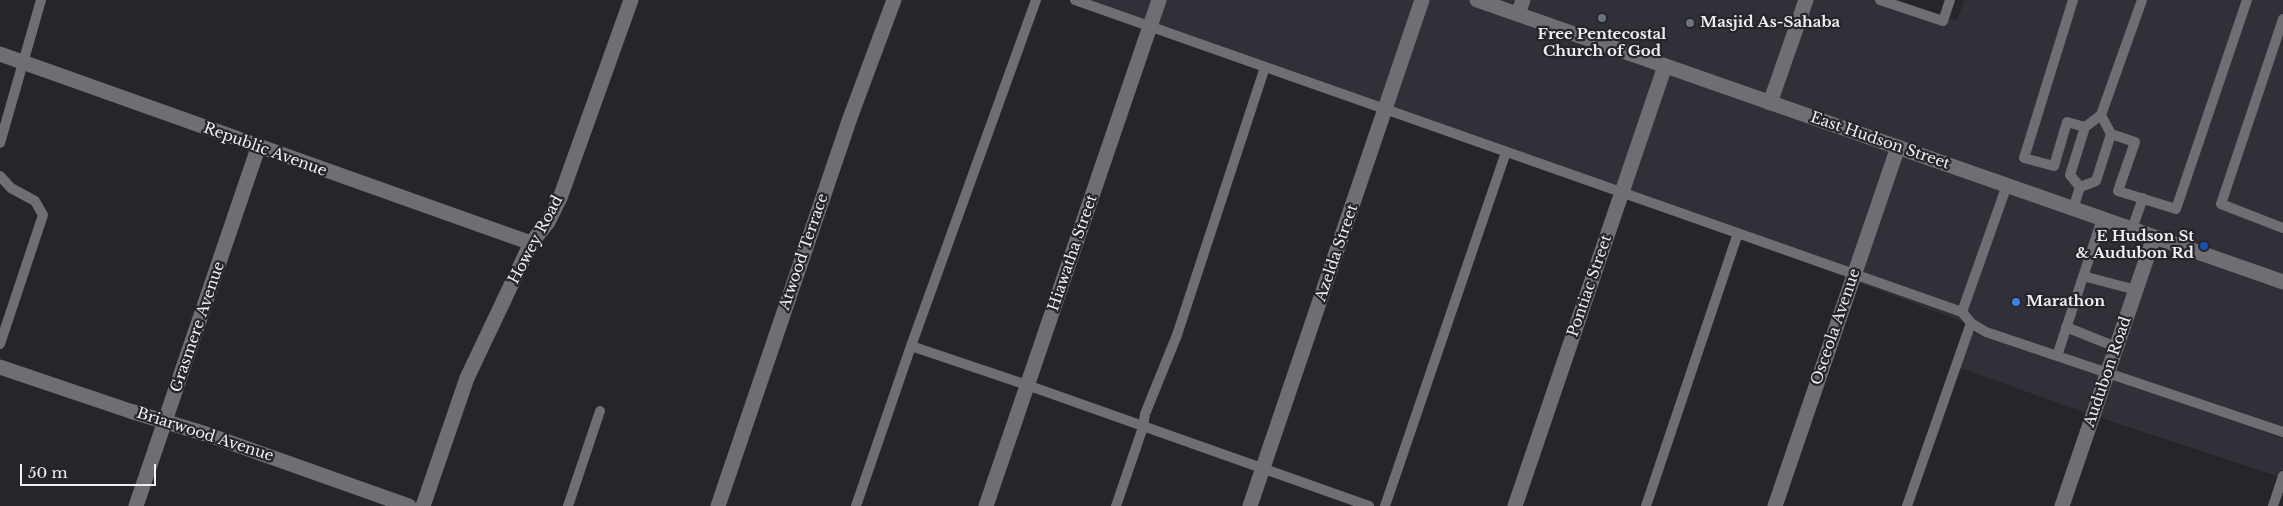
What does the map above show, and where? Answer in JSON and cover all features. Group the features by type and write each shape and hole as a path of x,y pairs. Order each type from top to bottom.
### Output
{"street":[{"name":"Howey Road","path":"423,506 467,378 531,243 548,222 560,198 631,0"},
{"name":"Atwood Terrace","path":"718,506 850,118 894,0"},
{"name":"Hiawatha Street","path":"986,506 1159,0"},
{"name":"Azelda Street","path":"1250,506 1422,0"},
{"name":"East Hudson Street","path":"1477,0 1520,7 1665,66 2283,282"},
{"path":"1770,103 1806,0"},
{"name":"Republic Avenue","path":"0,54 258,148 531,243"},
{"name":"Pontiac Street","path":"1515,506 1665,66"},
{"name":"Osceola Avenue","path":"1775,506 1898,147"},
{"name":"Grasmere Avenue","path":"136,506 258,148"},
{"name":"Audubon Road","path":"2062,506 2154,237"},
{"name":"Briarwood Avenue","path":"0,367 408,506"}],"lane":[{"path":"0,143 41,0"},
{"path":"856,506 911,346 1036,0"},
{"path":"1075,0 1962,312 1971,323 1986,332 2283,432"},
{"path":"1880,0 1943,21 1950,0"},
{"path":"2073,0 2024,158 2054,166 2067,122 2084,127"},
{"path":"2080,187 2070,175 2084,127 2101,115 2142,0"},
{"path":"2101,115 2111,134 2135,142 2118,191 2176,209 2247,0"},
{"path":"2283,19 2221,204 2283,228"},
{"path":"1116,506 1143,427 1145,414 1176,335 1266,67"},
{"path":"2080,187 2096,181 2111,134"},
{"path":"1385,506 1506,152"},
{"path":"0,176 11,188 35,201 43,215 0,344"},
{"path":"1962,312 2007,185"},
{"path":"2073,209 2080,187"},
{"path":"2132,229 2143,198"},
{"path":"2056,356 2102,219"},
{"path":"1646,506 1738,233"},
{"path":"2083,276 2136,290"},
{"path":"1907,506 1971,323"},
{"path":"2066,327 2116,348"},
{"path":"911,346 1369,506"},
{"path":"568,506 600,411"},
{"path":"2273,506 2283,476"}],"shaded area":[{"path":"1073,0 1886,0 1957,21 1964,0 2283,0 2283,478 2092,415 1952,365 1966,323 1624,194"}],"place":[{"name":"Free Pentecostal Church of God","path":"1602,18"},
{"name":"Masjid As-Sahaba","path":"1690,23"},
{"name":"E Hudson St & Audubon Rd","path":"2204,246"},
{"name":"Marathon","path":"2016,302"}]}
